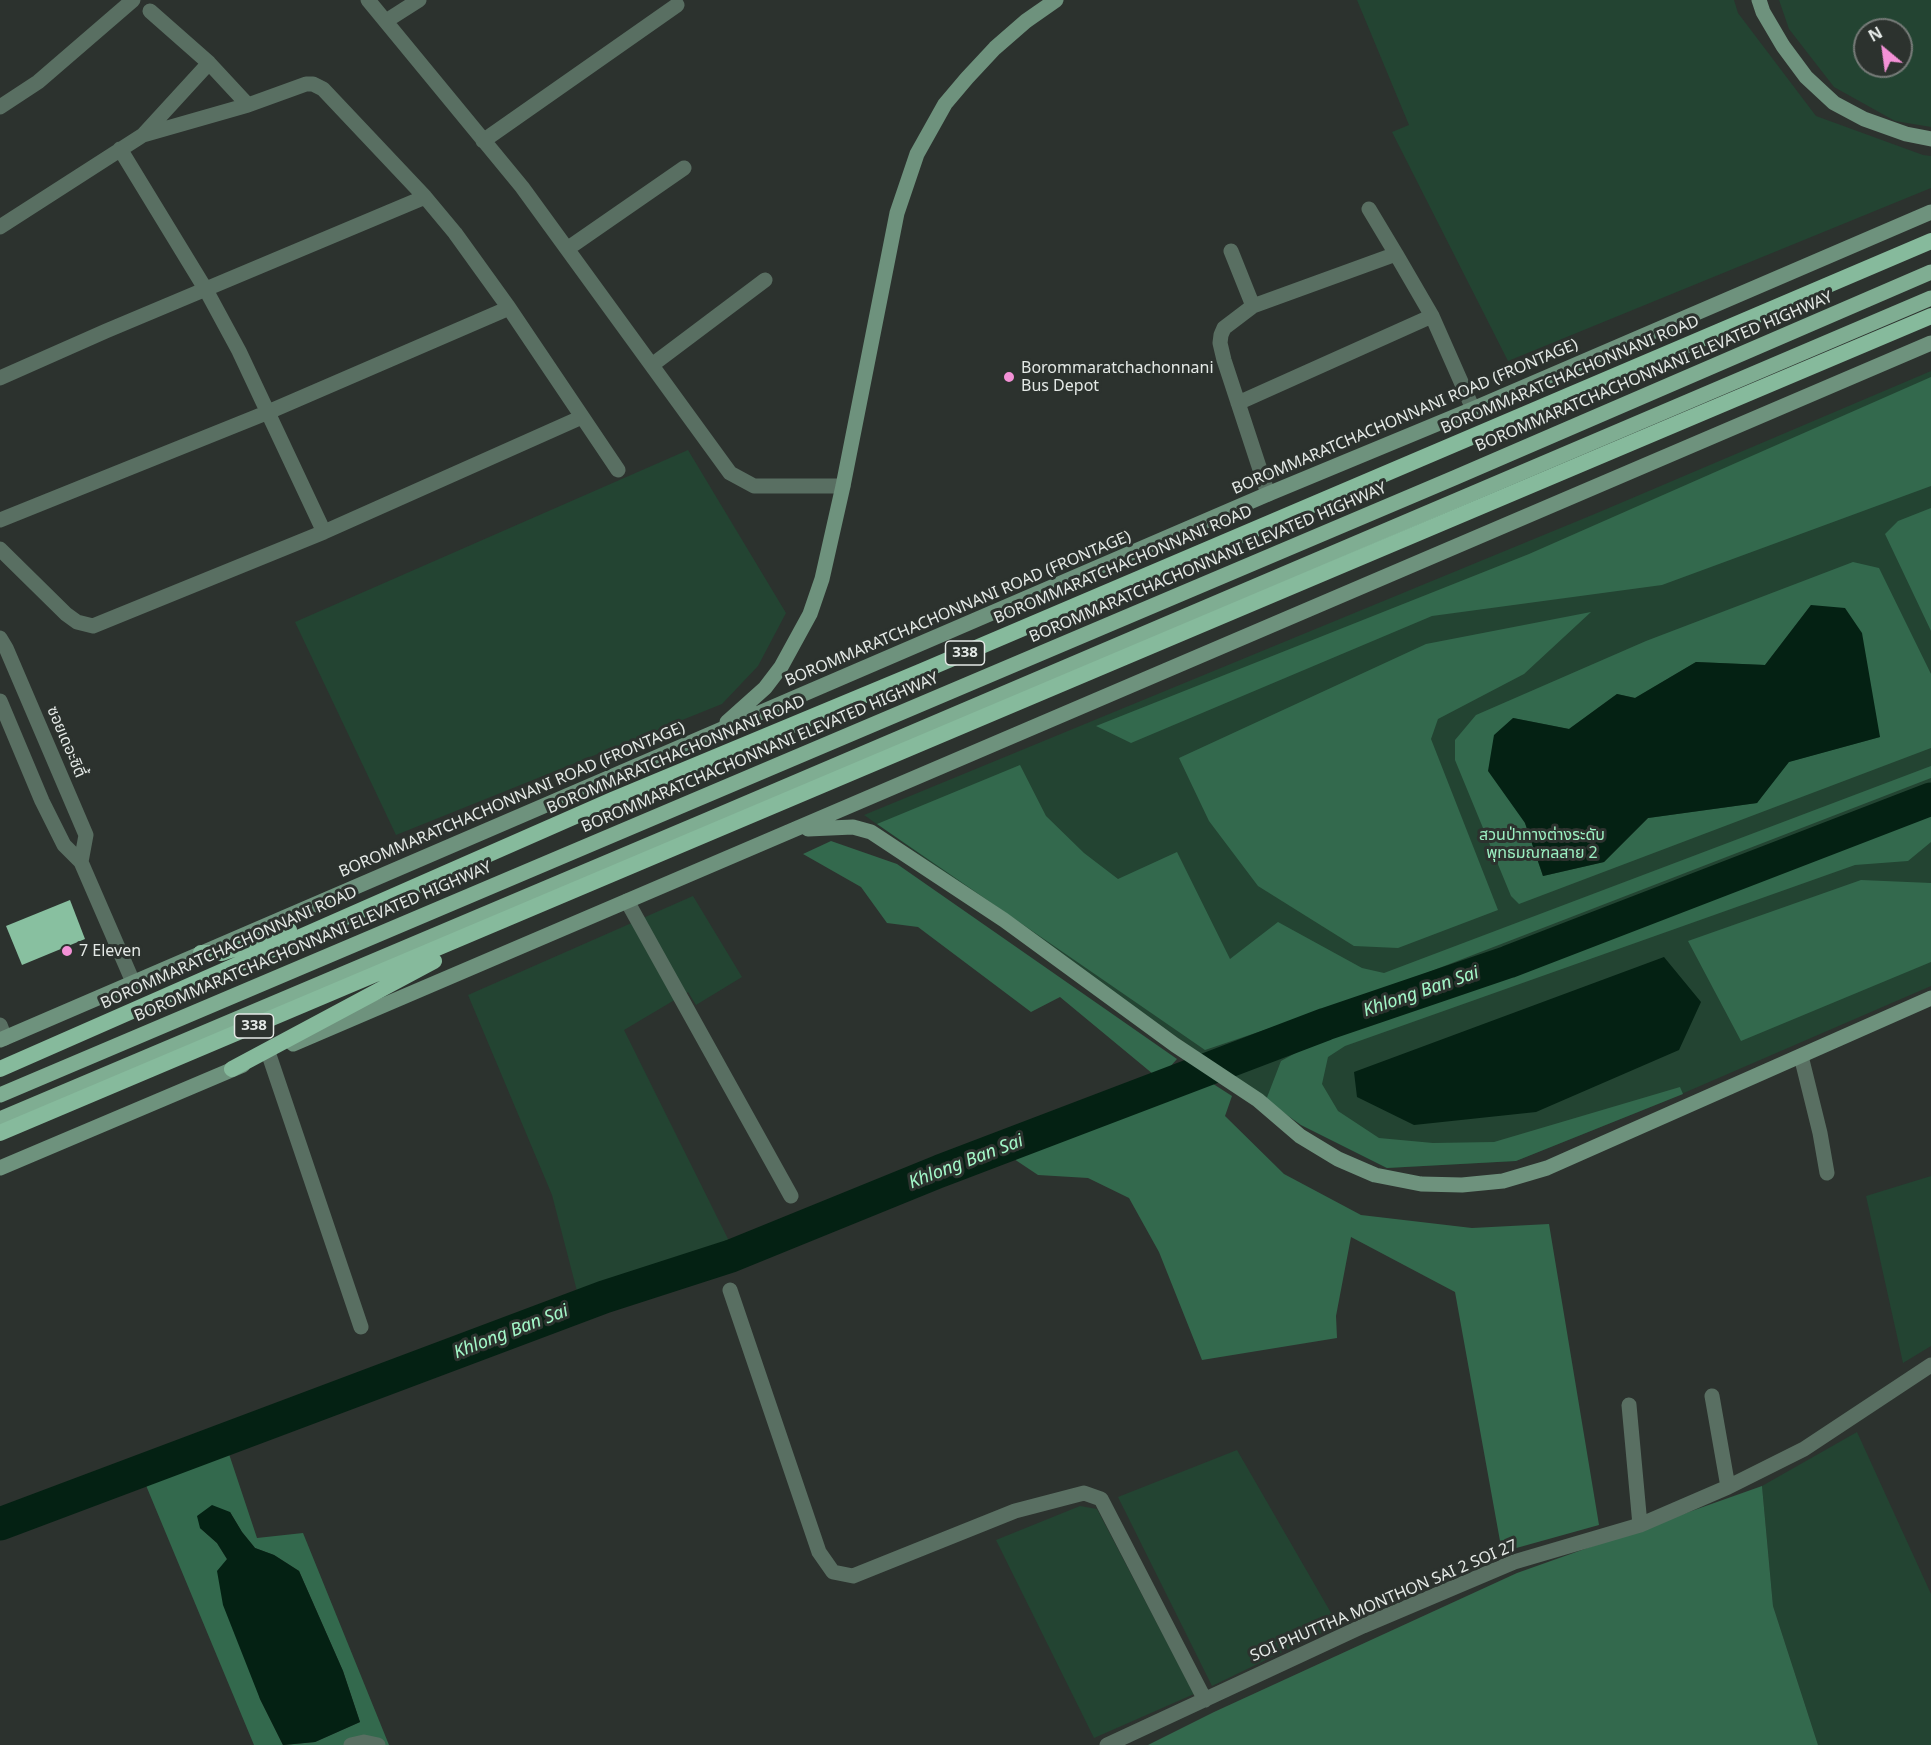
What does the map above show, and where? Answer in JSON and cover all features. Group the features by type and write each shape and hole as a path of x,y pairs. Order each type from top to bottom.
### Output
{"highway":[{"name":"BOROMMARATCHACHONNANI ROAD","path":"0,1069 463,864 1931,241"},
{"name":"338","path":"0,1133 1931,316"},
{"path":"201,953 222,953 323,918 423,873 463,864"},
{"path":"232,1069 508,919"}],"main road":[{"path":"713,733 765,688 796,641 810,614 822,579 843,486 897,213 917,154 945,104 967,78 995,48 1026,21 1056,0"},
{"path":"1759,0 1763,12 1783,45 1806,77 1834,103 1864,119 1906,134 1931,139"},
{"name":"BOROMMARATCHACHONNANI ROAD (FRONTAGE)","path":"2,1034 133,982 1931,212"},
{"name":"BOROMMARATCHACHONNANI ELEVATED HIGHWAY","path":"0,1095 1454,478 1931,272"},
{"name":"338","path":"0,1119 1931,298"},
{"name":"338","path":"0,1168 797,830 1931,343"},
{"path":"797,830 853,827 871,832 1004,920 1175,1045 1258,1100 1300,1136 1338,1159 1375,1175 1421,1184 1462,1185 1503,1181 1547,1168 1931,998"}],"street":[{"path":"0,107 38,82 133,0"},
{"path":"368,0 522,187 730,473 754,486 843,486"},
{"path":"386,21 419,0"},
{"path":"483,141 677,5"},
{"path":"150,11 208,63 248,105"},
{"path":"143,135 208,63"},
{"path":"0,227 143,135 248,105 306,84 313,84 323,89 426,197 455,233 509,308 618,470"},
{"path":"120,149 206,290 239,351 266,413 324,532"},
{"path":"567,249 684,168"},
{"path":"0,378 106,331 426,197"},
{"path":"1369,209 1432,316 1473,409"},
{"path":"1231,251 1253,306"},
{"path":"1268,494 1224,360 1220,344 1224,328 1253,306 1396,254"},
{"path":"652,365 765,280"},
{"path":"0,520 266,413 509,308"},
{"path":"1238,403 1432,316"},
{"path":"0,549 66,614 76,622 93,626 324,532 582,417"},
{"name":"ซอยเดอะซิตี้","path":"0,638 86,836 81,862"},
{"path":"0,701 42,801 64,845 81,862 133,982"},
{"path":"42,801 67,790"},
{"path":"627,902 791,1196"},
{"path":"269,1055 361,1327"},
{"path":"1801,1056 1820,1133 1827,1173"},
{"path":"730,1290 819,1552 833,1572 853,1576 1015,1511 1084,1493 1101,1499 1205,1700"},
{"name":"SOI PHUTTHA MONTHON SAI 2 SOI 27","path":"1107,1745 1363,1626 1514,1562 1640,1525 1728,1487 1804,1449 1931,1365"},
{"path":"1712,1396 1728,1487"},
{"path":"1629,1405 1640,1525"},
{"path":"351,1745 364,1742 378,1745"}],"green space":[{"path":"1357,0 1734,0 1738,13 1816,116 1931,156 1931,188 1508,361 1392,132 1409,125"},
{"path":"1779,0 1931,0 1931,127 1895,121 1834,87 1789,29"},
{"name":"สวนป่าทางต่างระดับ พุทธมณฑลสาย 2","path":"1931,371 1931,986 1663,1102 1516,1161 1387,1168 1301,1125 864,815 1597,513"},
{"path":"688,450 786,613 758,666 722,704 396,835 295,622"},
{"path":"693,896 742,977 696,1005 688,992 624,1030 729,1241 578,1295 552,1195 468,995"},
{"path":"1931,1176 1931,1346 1903,1363 1866,1196"},
{"path":"1857,1432 1931,1594 1931,1745 1818,1745 1773,1606 1762,1486"},
{"path":"1237,1450 1338,1625 1212,1686 1118,1497"},
{"path":"1080,1506 1097,1509 1194,1694 1094,1738 996,1540"}],"shaded area":[{"path":"1931,377 1931,486 1662,585 1432,616 1131,743 1096,726 1529,554"},
{"path":"1931,508 1931,631 1885,534 1898,521"},
{"path":"1853,562 1879,568 1931,674 1931,748 1519,904 1511,896 1455,760 1455,740 1476,715 1646,641","holes":["1811,605 1880,737 1788,762 1757,803 1648,818 1604,862 1543,876 1525,823 1513,718 1569,729 1617,694 1635,698 1696,662 1765,665"]},
{"path":"1811,605 1845,608 1862,633 1880,737 1789,762 1757,803 1648,818 1604,862 1543,876 1525,823 1488,771 1494,735 1513,718 1569,729 1617,694 1635,698 1696,662 1765,665"},
{"path":"1591,612 1524,674 1438,719 1431,739 1498,910 1398,948 1354,946 1258,886 1209,821 1179,758 1426,644"},
{"path":"1020,765 1046,816 1084,853 1118,879 1177,852 1230,959 1278,922 1362,968 1384,973 1931,766 1931,778 1377,992 1205,1050 877,824"},
{"path":"1931,815 1931,842 1908,861 1855,865 1345,1046 1328,1057 1322,1084 1338,1111 1379,1138 1433,1143 1494,1142 1680,1087 1683,1094 1516,1161 1387,1168 1301,1125 1266,1100 1281,1061 1321,1039 1691,907"},
{"path":"831,841 897,864 1177,1059 1159,1079 1060,997 1031,1012 918,927 887,923 861,887 803,854"},
{"path":"1861,880 1931,883 1931,962 1741,1041 1688,941"},
{"path":"1664,957 1701,1002 1679,1050 1536,1112 1414,1125 1357,1097 1354,1072"},
{"path":"1207,1080 1232,1096 1225,1116 1284,1174 1361,1215 1472,1228 1549,1224 1599,1525 1502,1552 1455,1292 1351,1237 1336,1316 1337,1338 1202,1360 1159,1252 1129,1198 1088,1178 1038,1175 1011,1157"},
{"path":"227,1448 257,1538 303,1533 389,1745 284,1745 315,1742 360,1722 343,1671 299,1571 274,1555 255,1548 230,1512 200,1528 217,1543 227,1559 260,1699 283,1745 254,1745 145,1483"},
{"path":"1762,1486 1773,1606 1818,1745 1148,1745 1214,1712 1517,1573"},
{"path":"212,1505 230,1512 255,1548 274,1555 299,1571 343,1671 360,1722 315,1742 283,1745 260,1699 223,1605 217,1571 227,1559 217,1543 200,1528 197,1516"}],"building":[{"path":"70,900 85,939 22,965 6,926"}],"waterway":[{"name":"Khlong Ban Sai","path":"0,1524 604,1297 731,1256 940,1171 1326,1024 1508,962 1931,799"}],"place":[{"name":"Borommaratchachonnani Bus Depot","path":"1009,377"},
{"name":"7 Eleven","path":"67,951"}]}
